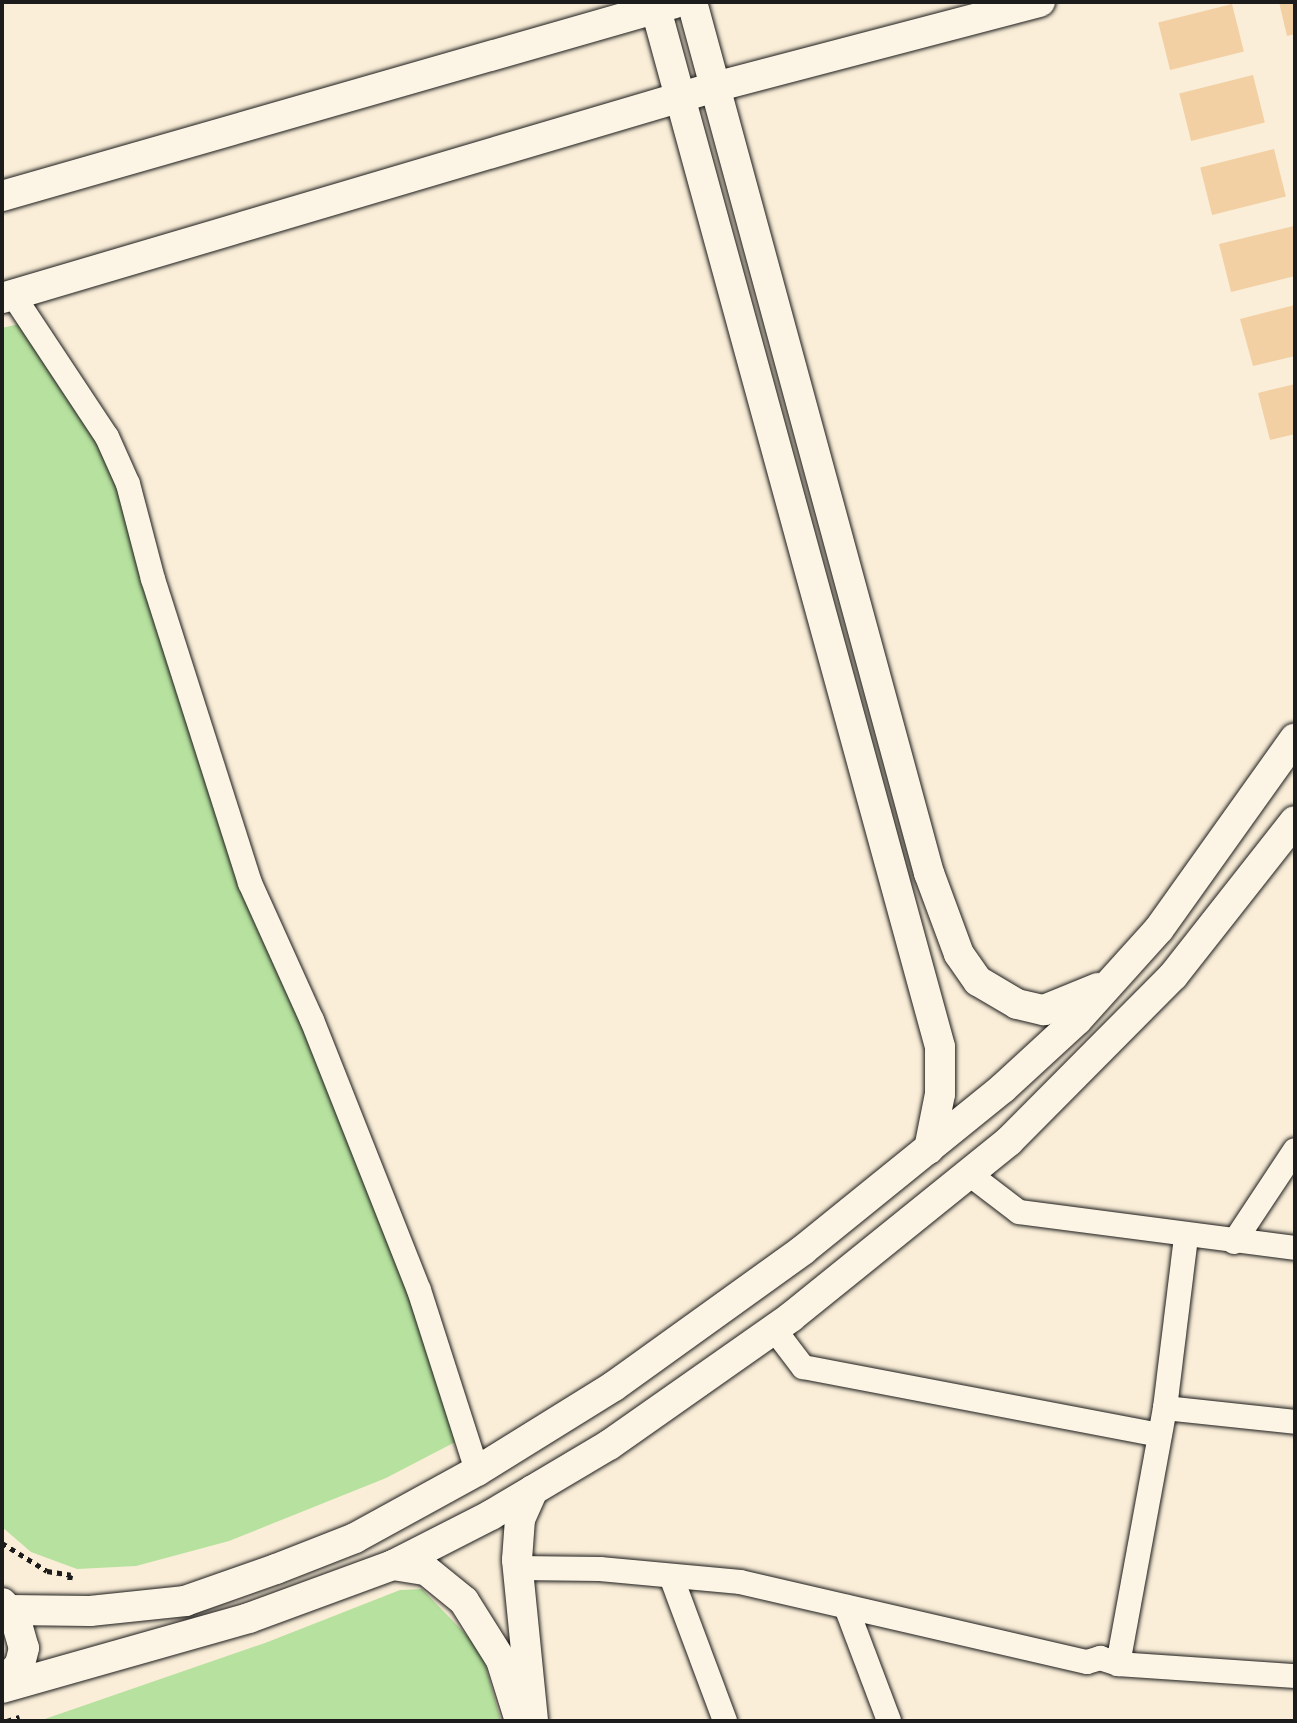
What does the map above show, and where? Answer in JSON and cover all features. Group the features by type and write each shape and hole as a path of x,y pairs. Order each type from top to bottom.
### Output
{"street":[{"path":"692,2 929,873 959,954 978,981 1017,1004 1044,1010 1111,982"},
{"path":"477,1471 419,1290 312,1020 250,883 153,579 128,484 107,438 7,296 680,100 715,87 1040,2"},
{"path":"2,196 663,5 680,100 940,1048 940,1094 929,1149"},
{"path":"6,1607 89,1611 185,1601 355,1538 477,1471 625,1378 803,1251 1003,1088 1111,982 1159,929 1295,738"},
{"path":"2,1687 249,1618 393,1565 533,1490 609,1445 774,1329 968,1173 1076,1077 1173,976 1295,821"},
{"path":"1234,1242 1295,1150"},
{"path":"968,1173 1019,1212 1186,1236 1295,1248"},
{"path":"1118,1664 1165,1408 1186,1236"},
{"path":"774,1329 803,1367 1160,1436"},
{"path":"1165,1408 1295,1422"},
{"path":"533,1490 520,1519 518,1568 533,1721"},
{"path":"393,1565 426,1570 464,1601 501,1660 520,1721"},
{"path":"518,1568 600,1569 672,1578 740,1582 1063,1658 1087,1662 1100,1658 1118,1664 1295,1676"},
{"path":"672,1578 725,1721"},
{"path":"2,1687 20,1664 23,1648 22,1632 6,1607"},
{"path":"846,1607 889,1721"}],"path":[{"path":"2,1543 47,1571 71,1575"}],"green space":[{"path":"19,324 103,443 461,1439 386,1478 229,1541 136,1566 77,1569 31,1552 2,1527 2,328"},
{"path":"422,1589 481,1650 501,1721 39,1721 265,1643 400,1590"}],"building":[{"path":"1279,2 1295,2 1295,34 1287,36"},
{"path":"1232,4 1244,52 1170,70 1158,22"},
{"path":"1253,75 1265,123 1191,141 1179,93"},
{"path":"1274,149 1286,197 1212,215 1200,167"},
{"path":"1294,226 1295,276 1231,292 1219,244"},
{"path":"1295,305 1295,356 1253,366 1240,319"},
{"path":"1295,384 1295,434 1270,440 1258,393"}]}
